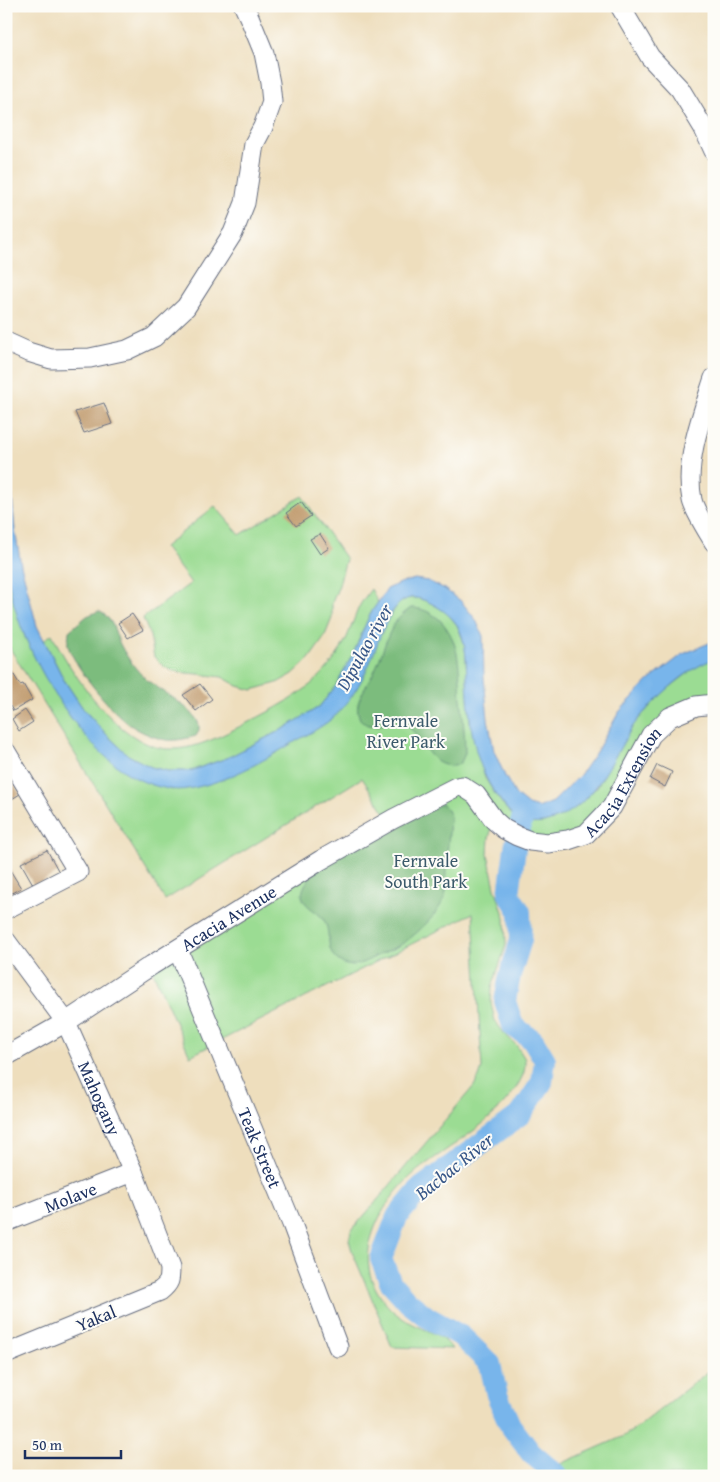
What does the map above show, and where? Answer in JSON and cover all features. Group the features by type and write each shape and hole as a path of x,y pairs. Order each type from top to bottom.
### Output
{"street":[{"path":"6,342 28,352 51,359 90,358 127,350 154,337 186,308 233,233 245,202 254,144 263,127 272,102 264,53 244,6"},
{"path":"620,6 650,57 680,90 703,127 714,151"},
{"path":"714,378 690,463 692,502 714,542"},
{"name":"Acacia Extension","path":"456,787 462,786 476,795 494,820 504,829 517,836 530,841 548,843 568,840 586,834 612,807 651,735 670,716 696,706 714,704"},
{"path":"6,752 78,872 6,909"},
{"name":"Acacia Avenue","path":"6,1056 66,1022 152,965 321,860 393,819 456,787"},
{"name":"Mahogany","path":"6,941 66,1022 133,1172 170,1268"},
{"name":"Teak Street","path":"178,950 292,1224 338,1347"},
{"name":"Molave","path":"6,1222 133,1172"},
{"name":"Yakal","path":"6,1354 160,1291 167,1286 170,1280 170,1268"}],"green space":[{"path":"302,496 346,559 332,603 332,618 324,638 309,659 293,674 277,683 252,690 238,686 222,677 176,672 164,667 154,657 150,636 143,618 191,583 164,547 215,506 240,535"},
{"name":"Fernvale South Park","path":"6,568 25,637 48,682 71,718 88,738 123,770 172,790 320,727 381,634 389,617 399,603 407,598 417,598 429,602 446,612 457,625 465,645 470,722 485,778 508,811 522,821 531,823 544,823 561,817 578,806 597,787 634,724 661,694 701,663 714,659 714,704 670,717 586,833 548,843 494,820 489,838 488,854 495,888 505,918 506,945 492,987 491,1003 495,1021 517,1046 525,1059 524,1073 516,1088 500,1108 470,1134 430,1161 406,1181 385,1208 376,1224 368,1257 370,1273 376,1289 387,1305 406,1320 439,1336 452,1349 392,1347 349,1240 351,1231 474,1086 479,1077 482,1068 473,913 190,1056 152,969 391,822 362,778 165,900 6,642"},
{"name":"Fernvale River Park","path":"371,589 378,602 370,614 354,652 336,686 319,707 285,728 227,758 190,771 168,771 151,767 128,755 84,710 64,680 44,640 52,634 85,688 117,723 134,737 152,746 180,749 201,744 249,722 306,689 333,661 347,638 359,606"},
{"path":"411,608 426,611 439,619 451,637 458,656 465,753 462,761 456,766 442,764 435,760 416,734 403,724 392,723 375,726 364,723 359,716 359,700 375,670 391,629 398,619"},
{"path":"99,611 111,623 118,641 139,672 147,680 179,702 194,716 198,722 199,729 196,736 170,740 145,733 122,719 95,689 78,666 68,643 69,631 87,616"},
{"name":"Fernvale South Park","path":"441,804 448,810 450,819 446,891 437,911 420,930 399,946 367,961 352,965 344,964 331,952 324,920 306,904 302,896 306,883 312,875 327,863"},
{"path":"714,1367 714,1476 533,1476 622,1437 638,1427"}],"water":[{"name":"Dipulao river","path":"6,465 21,565 37,626 64,680 84,710 128,755 151,767 168,771 190,771 227,758 285,728 319,707 336,686 354,652 370,614 388,588 415,579 428,581 443,588 461,601 476,620 483,636 484,678 488,719 494,751 516,795 528,805 538,808 553,802 580,775 619,712 648,681 683,654 714,641 714,659 682,677 644,713 631,729 595,788 577,807 549,821 538,824 530,823 516,818 505,806 491,787 478,758 469,711 464,645 457,625 447,614 434,605 416,598 410,598 396,607 391,615 351,698 326,723 257,763 216,782 183,790 156,786 134,777 114,764 95,746 62,705 26,639 10,589 6,567"}],"building":[{"path":"104,403 112,424 84,433 75,412"},
{"path":"301,502 311,516 296,526 286,513"},
{"path":"320,534 329,548 320,554 310,539"},
{"path":"132,614 143,630 128,638 118,623"},
{"path":"11,670 20,685 23,684 32,700 13,711 10,706 7,707 6,705 6,694 8,693 6,691 6,673"},
{"path":"200,684 212,699 196,711 183,695"},
{"path":"25,710 33,722 19,731 12,719"},
{"path":"657,765 672,772 665,787 650,779"},
{"path":"9,777 20,794 7,802 6,778"},
{"path":"47,850 59,872 34,886 21,863"},
{"path":"10,870 21,888 6,896 6,872"}],"waterway":[{"name":"Bacbac River","path":"523,815 515,848 509,894 520,912 521,940 510,975 505,1001 513,1026 533,1040 545,1060 542,1082 521,1114 421,1188 397,1217 381,1259 391,1283 408,1302 427,1317 461,1336 490,1364 497,1395 510,1425 531,1453 558,1476"}]}
